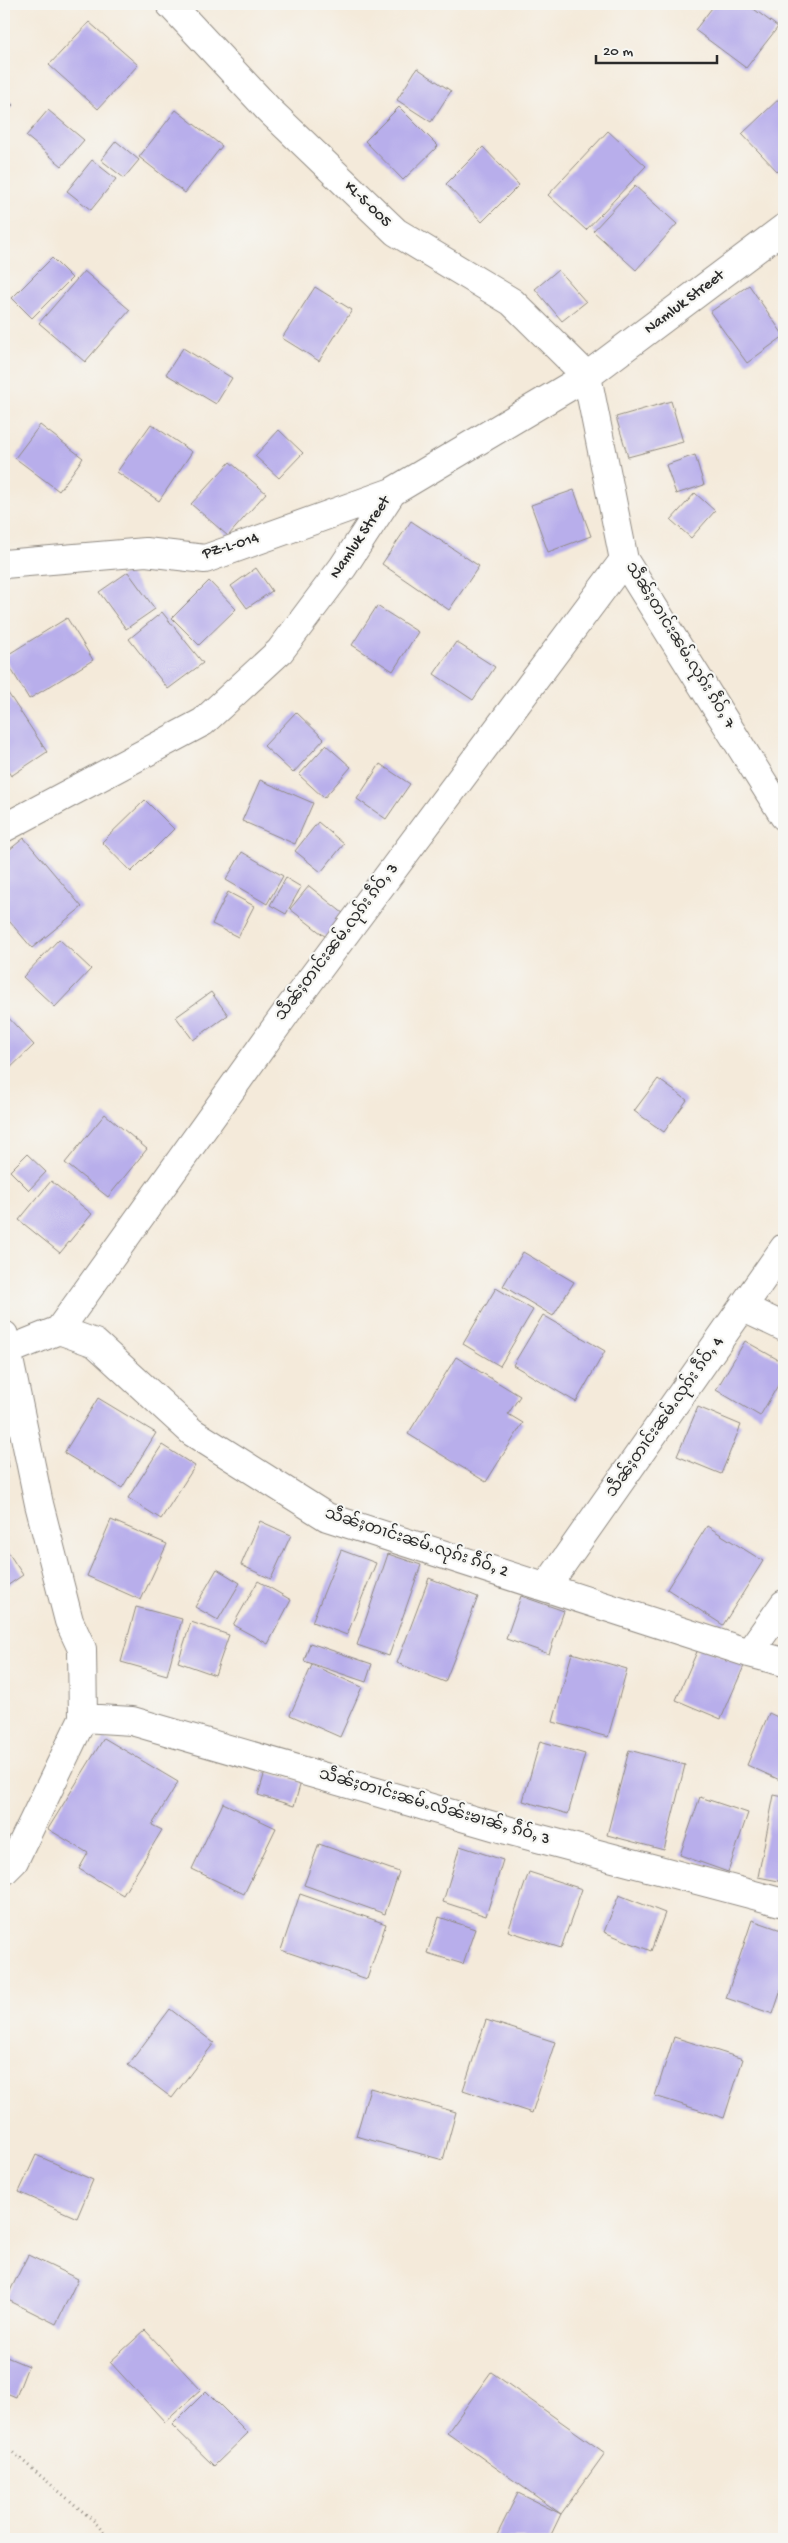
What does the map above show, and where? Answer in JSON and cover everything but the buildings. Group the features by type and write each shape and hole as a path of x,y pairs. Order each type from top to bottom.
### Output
{"street":[{"name":"KL-S-005","path":"170,4 269,110 396,232 512,302 587,376"},
{"name":"Namluk Street","path":"4,828 203,722 280,651 343,567 392,492 587,376 784,228"},
{"name":"သဵၼ်ႈတၢင်းၼမ်ႉလုၵ်း ၵဵဝ်ႇ 7","path":"587,376 624,560 784,816"},
{"name":"PZ-L-014","path":"4,564 146,552 205,559 392,492"},
{"name":"သဵၼ်ႈတၢင်းၼမ်ႉလုၵ်း ၵဵဝ်ႇ 3","path":"59,1330 291,1006 624,560"},
{"name":"သဵၼ်ႈတၢင်းၼမ်ႉလုၵ်း ၵဵဝ်ႇ 4","path":"546,1587 744,1308 784,1248"},
{"path":"744,1308 784,1327"},
{"path":"4,1871 14,1861 83,1718 82,1649 69,1621 38,1504 6,1343 59,1330"},
{"name":"သဵၼ်ႈတၢင်းၼမ်ႉလုၵ်း ၵဵဝ်ႇ 2","path":"59,1330 96,1343 192,1432 327,1517 750,1653 784,1662"},
{"path":"750,1653 784,1604"},
{"name":"သဵၼ်ႈတၢင်းၼမ်ႉလိၼ်းၶၢၼ်ႇ ၵဵဝ်ႇ 3","path":"83,1718 132,1721 507,1830 784,1904"}],"path":[{"path":"4,2449 10,2450 94,2521 109,2539"}]}
